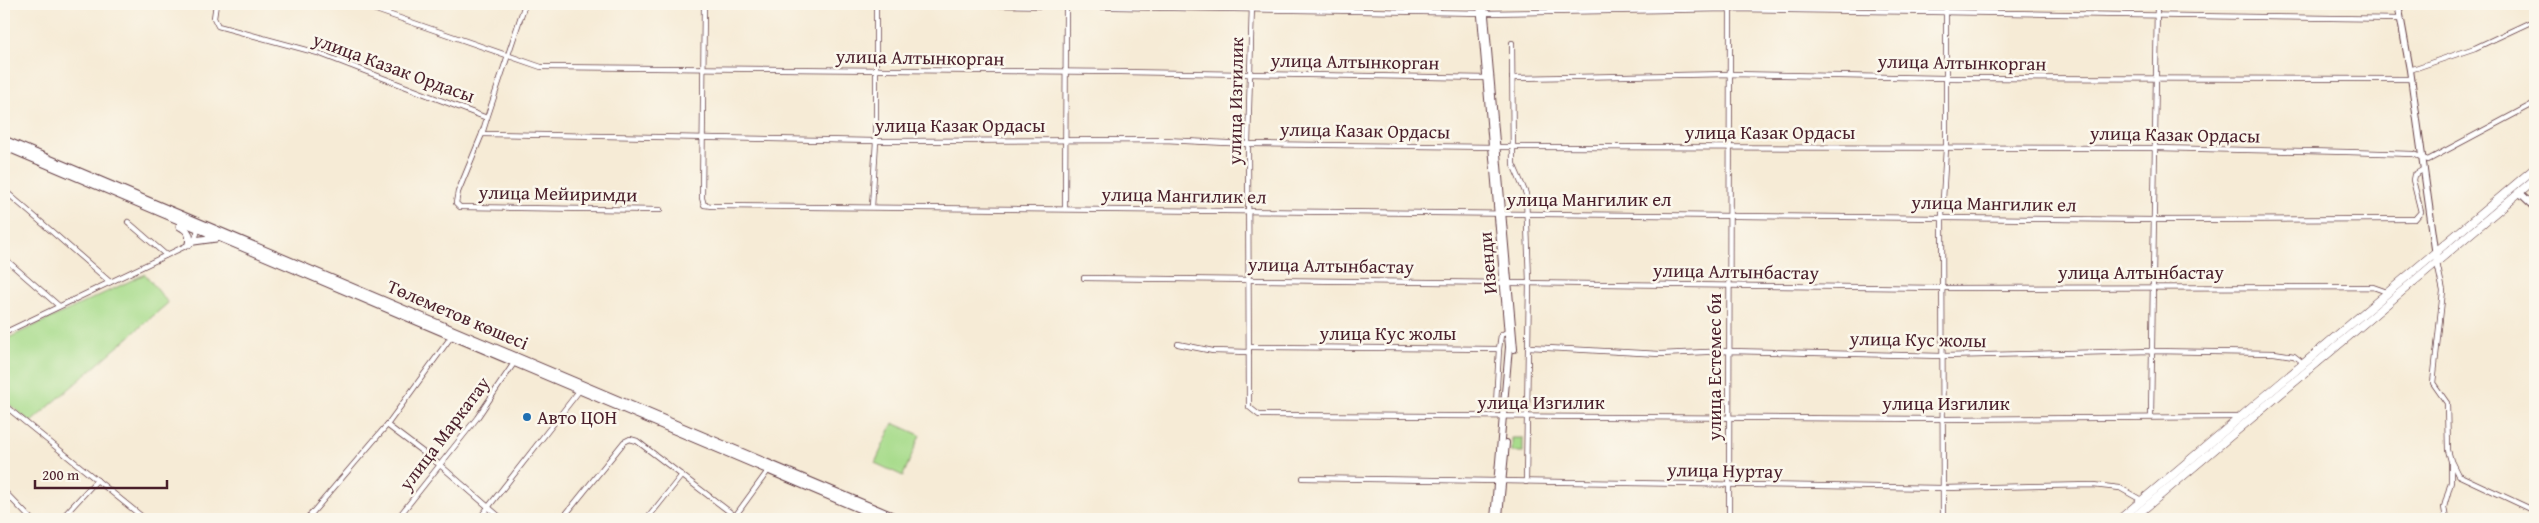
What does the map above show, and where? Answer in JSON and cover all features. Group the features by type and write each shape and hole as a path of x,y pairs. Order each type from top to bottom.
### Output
{"highway":[{"path":"2120,519 2238,417 2535,168"},
{"path":"2132,519 2535,179"}],"main road":[{"name":"Төлеметов көшесі","path":"4,140 200,227 597,391 884,519"},
{"name":"Төлеметов көшесі","path":"4,146 156,211 200,227 219,238 514,364 899,519"},
{"path":"156,211 165,219 185,228 191,242 219,238"},
{"path":"579,391 597,391"}],"street":[{"name":"улица Казак Ордасы","path":"216,4 214,18 218,26 318,53 487,118 482,134 876,141 1064,140 1495,147 2156,148 2413,154 2428,160 2535,103"},
{"name":"улица Алтынкорган","path":"359,4 541,67 1489,78"},
{"path":"487,118 506,56 525,4"},
{"path":"620,4 817,4"},
{"path":"872,207 876,141 876,4"},
{"path":"929,4 1252,7 1483,13 1730,6 2157,16 2401,19"},
{"name":"Изенди","path":"1480,4 1483,13"},
{"name":"Изенди","path":"1484,4 1483,13 1514,352 1500,482 1499,519"},
{"path":"1943,519 1942,217 1946,148 1946,4"},
{"path":"2152,417 2157,4"},
{"path":"2398,4 2410,70 2435,252 2443,291 2433,383 2447,403 2448,450 2458,475 2535,511"},
{"path":"702,137 704,5"},
{"path":"1065,209 1066,5"},
{"name":"улица Естемес би","path":"1729,519 1728,485 1731,418 1728,286 1730,6"},
{"name":"улица Изгилик","path":"1252,7 1248,144 1249,406 1259,415 1944,419 2238,417"},
{"path":"2410,70 2475,48 2535,20"},
{"path":"1512,43 1514,171 1524,185 1526,194 1529,282 1526,482"},
{"name":"улица Алтынкорган","path":"1512,78 1730,74 1945,78 2411,79"},
{"name":"улица Мейиримди","path":"482,134 458,192 456,203 466,207 660,210"},
{"name":"улица Мангилик ел","path":"702,137 704,205 747,208 872,207 1501,214 1729,214 2155,220 2415,219 2421,212 2413,180 2414,175 2424,169"},
{"path":"4,190 110,282"},
{"path":"2519,192 2535,207"},
{"path":"128,222 166,255"},
{"path":"4,333 191,242 200,227"},
{"path":"4,258 60,306"},
{"name":"улица Алтынбастау","path":"1084,278 1180,280 1248,278 1943,288 2373,287 2387,292"},
{"path":"1496,404 1501,335 1511,331"},
{"path":"307,519 387,425 451,336"},
{"name":"улица Кус жолы","path":"1178,344 1213,351 1499,349"},
{"name":"улица Кус жолы","path":"1529,348 1660,354 1729,351 1943,356 2152,351 2286,353 2303,363"},
{"name":"улица Маркатау","path":"397,519 477,418 514,364"},
{"path":"479,519 579,391"},
{"path":"4,405 145,519"},
{"path":"387,425 440,465 502,519"},
{"path":"562,519 624,442 630,439 637,441 736,518 770,468"},
{"path":"2446,519 2444,507 2451,482 2451,461"},
{"path":"647,519 682,475"},
{"name":"улица Нуртау","path":"1303,478 1942,488 2093,485 2120,488 2143,500"},
{"path":"61,519 97,480"},
{"name":"Изенди","path":"1494,519 1500,482"},
{"path":"4,491 31,519"}],"green space":[{"path":"145,274 168,303 31,422 4,400 4,340"},
{"path":"893,423 920,435 903,476 875,463"},
{"path":"1512,438 1523,438 1523,452 1512,452"}],"place":[{"name":"Авто ЦОН","path":"527,417"}]}
